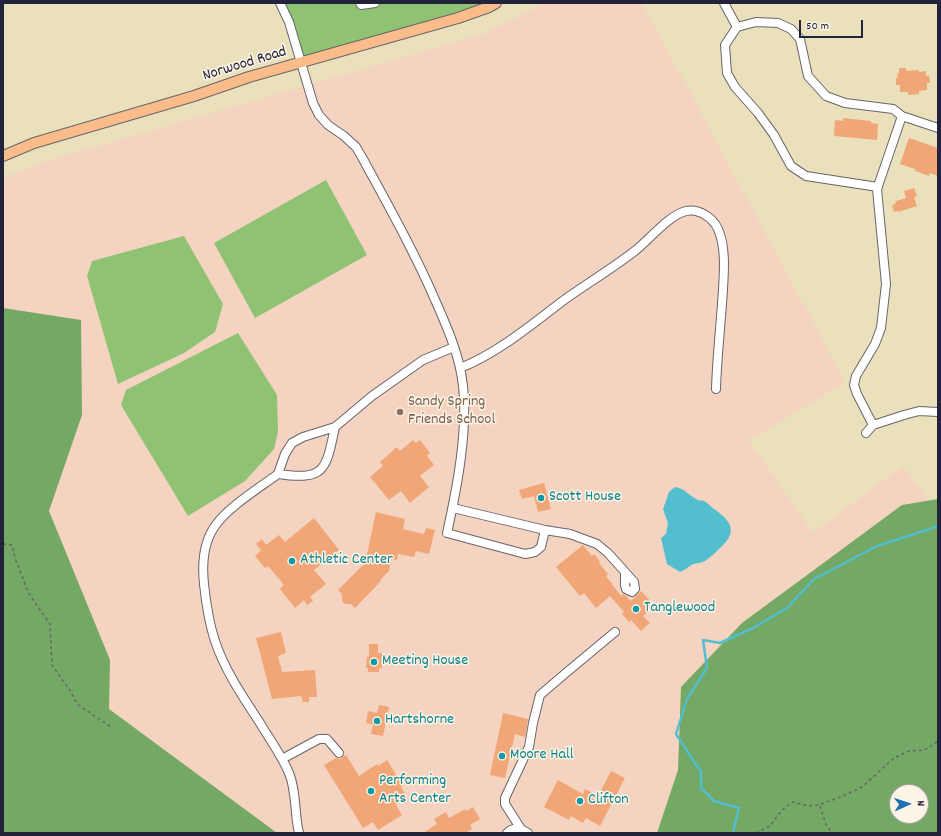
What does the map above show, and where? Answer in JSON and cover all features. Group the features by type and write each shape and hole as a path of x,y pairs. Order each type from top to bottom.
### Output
{"main road":[{"name":"Norwood Road","path":"3,156 34,143 194,96 249,77 458,18 496,3"}],"street":[{"path":"280,3 289,22 313,103 328,125 344,136 356,147 363,159 422,268 454,347 460,368 463,388 464,415 462,450 453,508 447,533 525,554 535,552 541,547 545,530"},
{"path":"360,3 361,5 375,3"},
{"path":"724,3 737,27"},
{"path":"878,187 806,176 790,166 774,135 758,113 735,87 727,73 725,45 737,27 756,22 778,23 791,29 800,39 808,76 826,96 845,102 893,109 902,116 938,128"},
{"path":"873,425 854,385 856,376 875,344 881,328 884,312 886,284 877,189 902,116"},
{"path":"460,368 475,362 500,347 567,298 612,268 641,246 678,214 687,211 697,211 709,218 714,223 718,228 722,242 724,270 716,389"},
{"path":"299,833 294,789 289,774 282,759 232,679 215,641 208,612 203,571 204,554 208,541 214,526 228,511 278,474 285,454 292,443 303,436 335,427 372,396 423,360 454,347"},
{"path":"866,433 873,425 919,411 938,412"},
{"path":"278,474 297,477 314,474 322,468 328,459 335,427"},
{"path":"453,508 583,538 597,544 608,553 625,573"},
{"path":"524,831 505,804 505,798 529,747 540,695 615,632"},
{"path":"282,759 319,739 327,739 339,753"},
{"path":"506,833 514,829 524,831"}],"path":[{"path":"3,544 12,545 15,558 29,594 50,624 52,665 71,692 77,704 110,727"},
{"path":"756,833 770,826 782,810 793,802 808,806 819,805 862,787 894,758 909,751 925,750 938,741"},
{"path":"819,805 826,825 832,833"}],"shaded area":[{"name":"Sandy Spring Friends School","path":"544,3 642,3 845,382 749,441 813,533 903,466 938,513 938,833 3,833 3,178 40,163 487,33"}],"green space":[{"path":"280,3 496,3 301,63"},
{"path":"326,180 367,255 255,318 214,243"},
{"path":"184,236 223,304 215,332 184,353 118,384 87,276 92,261"},
{"path":"3,308 81,320 82,415 49,511 110,660 109,709 277,833 3,833"},
{"path":"238,333 277,395 278,432 274,449 245,481 188,516 121,405 126,390"},
{"path":"938,499 938,833 657,833 678,770 681,687 742,623 902,505"}],"water":[{"path":"675,487 682,489 698,500 707,503 724,517 730,526 731,531 727,541 709,558 704,562 693,564 680,572 667,564 661,538 666,534 668,523 663,509 669,492"}],"building":[{"path":"899,68 906,68 906,71 926,71 926,76 929,76 930,83 927,83 927,90 919,91 919,94 908,95 908,92 900,92 900,85 896,85 896,78 898,78 897,74 899,73"},
{"path":"843,118 871,121 871,123 878,124 877,140 834,136 835,120 843,121"},
{"path":"909,138 938,148 938,176 930,173 929,176 900,164"},
{"path":"914,188 917,196 914,197 917,206 894,212 892,205 895,204 896,201 906,198 904,191"},
{"path":"413,440 416,443 420,440 430,453 427,456 434,465 420,476 429,487 410,503 401,491 389,500 370,477 383,466 380,462 397,447 400,451"},
{"name":"Scott House","path":"544,483 551,509 538,512 534,496 522,499 519,490"},
{"path":"376,512 405,519 403,529 424,534 426,528 435,530 429,554 416,551 414,557 398,554 397,560 391,559 389,571 355,608 351,604 345,604 342,601 342,594 338,590 366,562 362,557 367,554"},
{"name":"Athletic Center","path":"314,518 339,550 314,570 326,584 310,597 313,601 307,605 304,600 295,608 280,589 284,585 268,566 265,568 255,556 261,550 256,544 262,539 266,545 279,535 285,542"},
{"path":"583,545 592,556 594,554 600,562 599,563 608,574 606,576 621,596 623,594 625,595 631,601 641,591 655,606 643,616 650,623 641,631 631,620 629,622 622,614 624,612 610,596 596,608 584,593 580,596 556,567"},
{"path":"281,632 286,653 278,656 282,672 315,670 317,697 309,697 309,702 303,702 301,696 272,699 256,638"},
{"name":"Meeting House","path":"369,644 378,644 378,653 382,653 382,668 379,668 379,672 368,672 368,668 366,668 367,657 369,657"},
{"name":"Hartshorne","path":"379,705 389,707 383,736 371,734 373,724 366,723 368,711 377,713"},
{"name":"Moore Hall","path":"503,713 528,719 525,737 515,734 505,778 490,775"},
{"name":"Performing Arts Center","path":"346,755 359,776 377,764 378,766 387,760 403,786 401,787 405,794 401,797 403,801 396,805 402,815 378,830 373,822 363,828 324,765 336,758 340,759"},
{"name":"Clifton","path":"611,771 625,778 600,826 586,818 583,823 571,816 569,820 544,807 558,780 583,794 585,789 598,796"},
{"path":"473,807 480,819 470,825 472,829 465,833 423,833 437,824 434,819 446,812 449,818 465,809 466,811"}],"waterway":[{"path":"734,833 739,808 714,801 701,788 701,772 676,734 687,699 707,668 703,640 720,643 753,628 787,608 814,579 877,546 933,528 938,525"}],"place":[{"name":"Sandy Spring Friends School","path":"400,412"},
{"name":"Scott House","path":"541,498"},
{"name":"Athletic Center","path":"292,561"},
{"name":"Tanglewood","path":"636,609"},
{"name":"Meeting House","path":"374,662"},
{"name":"Hartshorne","path":"377,721"},
{"name":"Moore Hall","path":"502,756"},
{"name":"Performing Arts Center","path":"371,791"},
{"name":"Clifton","path":"580,801"}]}
